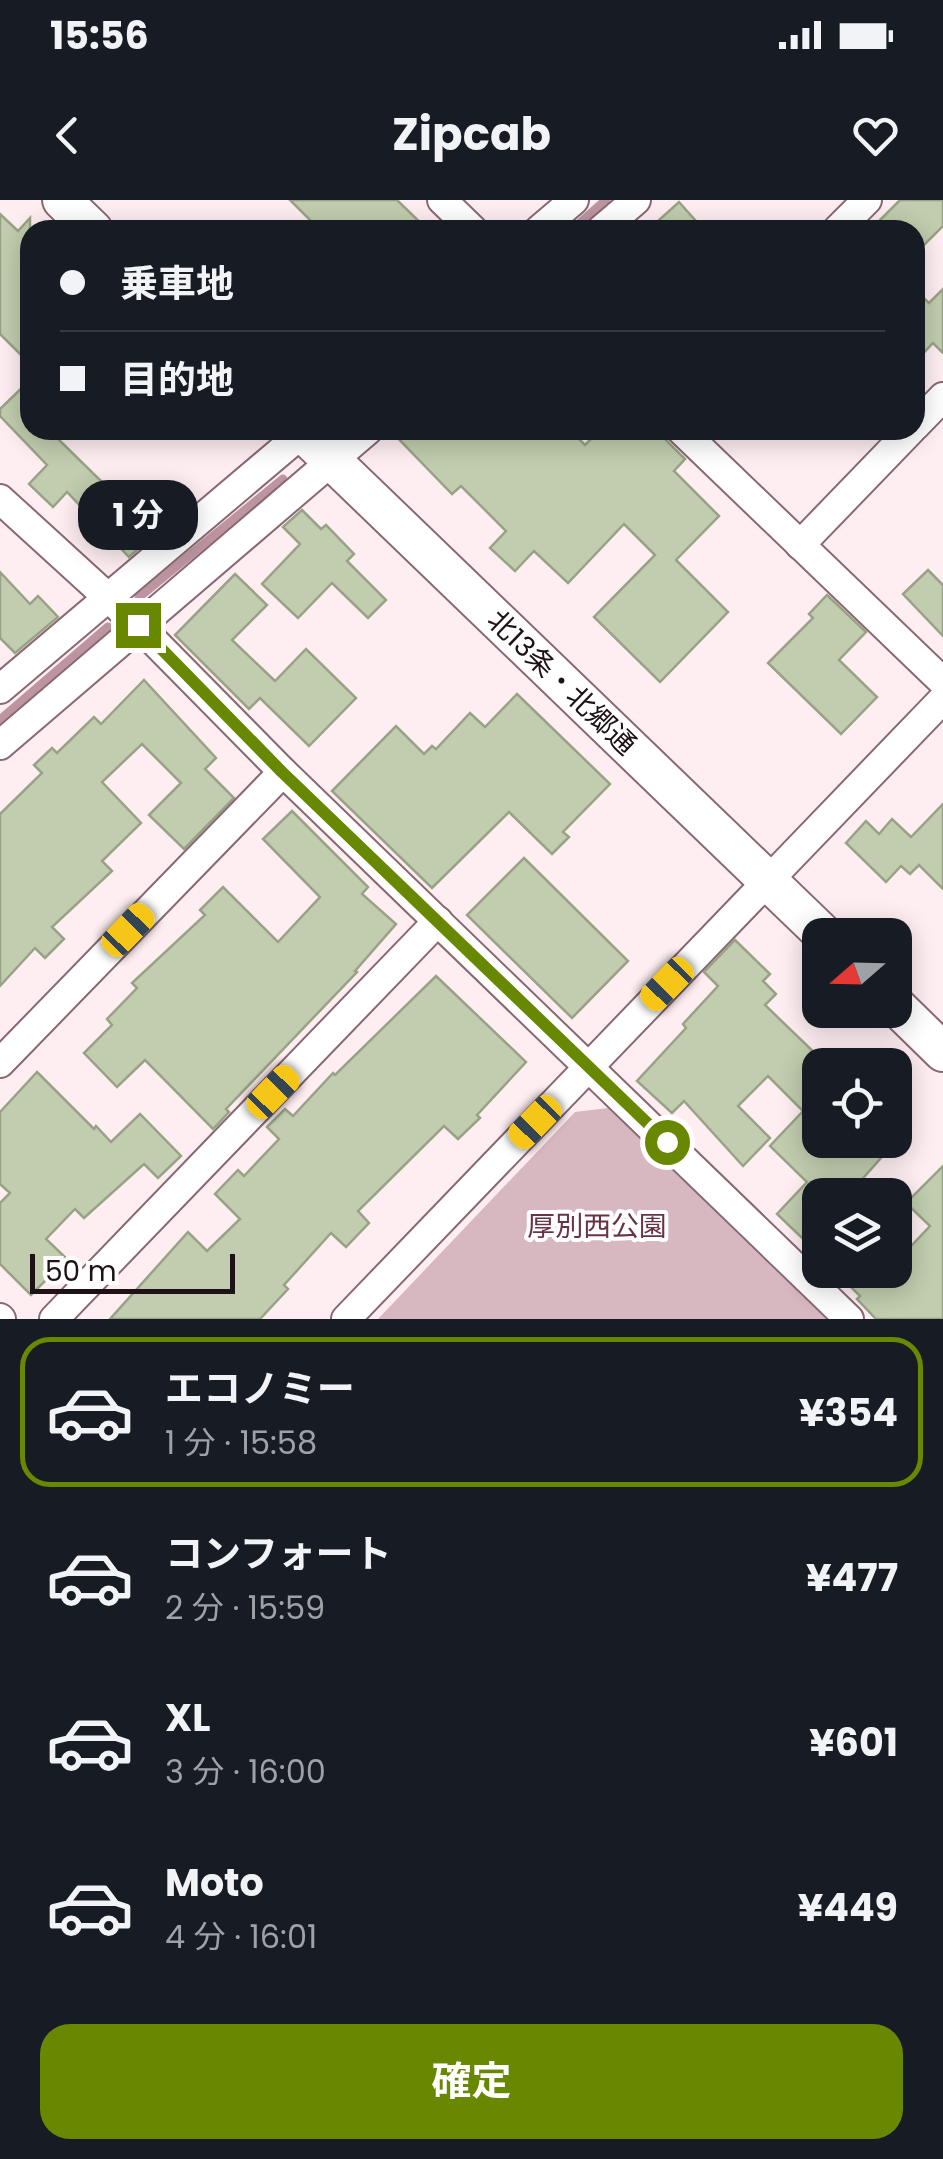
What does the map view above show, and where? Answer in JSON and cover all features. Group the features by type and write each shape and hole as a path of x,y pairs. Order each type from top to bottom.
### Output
{"main road":[{"path":"62,200 83,220"},
{"name":"北13条・北郷通","path":"312,440 806,918"},
{"path":"912,1021 943,1052"}],"street":[{"path":"442,200 463,220"},
{"path":"551,220 574,200"},
{"path":"613,220 636,200"},
{"path":"847,220 867,200"},
{"path":"925,416 943,397"},
{"path":"0,688 292,440"},
{"path":"0,745 356,440"},
{"path":"690,440 943,682"},
{"path":"800,545 901,440"},
{"path":"0,499 108,596 282,772 850,1319"},
{"path":"346,1319 943,699"},
{"path":"0,1063 282,772"},
{"path":"54,1319 438,921"}],"green space":[{"name":"厚別西公園","path":"608,1108 826,1319 378,1319 575,1112"}],"building":[{"path":"290,200 397,200 418,220 310,220"},
{"path":"900,200 943,200 943,226 925,244 925,220 880,220"},
{"path":"679,202 695,220 659,220"},
{"path":"0,214 20,229 20,354 0,334"},
{"path":"943,289 943,353 933,343 925,351 925,299 929,303"},
{"path":"20,390 20,437 0,416 0,409"},
{"path":"23,440 59,440 155,534 129,557 67,492 53,507 29,484 47,465"},
{"path":"400,440 580,440 585,445 590,440 666,440 685,459 674,471 719,516 676,560 728,612 660,682 594,617 655,555 624,524 568,583 534,551 515,571 490,548 506,531 461,486 452,494"},
{"path":"302,510 321,529 326,525 354,554 347,561 386,600 368,618 332,583 298,618 262,584 300,544 283,527"},
{"path":"928,570 943,585 943,636 903,594"},
{"path":"0,572 30,604 38,596 58,617 15,653 0,638"},
{"path":"235,574 267,605 232,640 275,681 306,649 356,698 309,746 260,698 249,709 175,635"},
{"path":"827,595 866,632 839,660 877,697 841,734 768,663 813,618 809,614"},
{"path":"144,680 216,758 205,769 234,798 184,849 149,815 181,783 142,744 102,782 141,823 102,861 112,871 52,927 64,939 45,958 35,948 0,986 0,814 42,773 34,765 52,748 57,753 94,717 101,724"},
{"path":"517,694 610,784 563,832 569,837 552,854 509,812 432,888 332,791 396,726 424,754 432,746 436,749 470,713 485,727"},
{"path":"943,804 943,889 919,865 910,874 901,866 886,882 846,843 866,821 879,834 892,819 911,837"},
{"path":"292,811 368,887 362,894 396,924 357,972 226,1109 229,1112 213,1129 145,1060 117,1087 84,1053 112,1025 107,1019 137,988 132,983 205,915 200,910 223,887 278,942 320,897 263,839"},
{"path":"524,858 628,961 572,1018 467,915"},
{"path":"735,940 770,974 763,981 776,994 765,1005 810,1048 802,1048 802,1110 768,1076 738,1106 770,1138 743,1166 684,1101 672,1113 637,1081 718,986 704,972"},
{"path":"436,976 526,1062 477,1115 480,1118 458,1139 444,1126 358,1211 369,1223 346,1247 331,1233 284,1285 288,1289 260,1319 110,1319 188,1232 207,1251 240,1219 215,1194 238,1170 244,1176 279,1139 267,1127 285,1109 293,1116"},
{"path":"37,1072 111,1142 140,1114 181,1156 158,1178 144,1164 84,1218 75,1209 46,1239 67,1259 31,1295 0,1264 0,1203 10,1193 0,1184 0,1112"},
{"path":"802,1112 802,1158 881,1158 863,1178 803,1178 770,1146"},
{"path":"943,1166 943,1319 876,1319 852,1288 912,1288 912,1245 930,1226 912,1209 912,1197"},
{"path":"802,1187 802,1238 777,1214"}],"waterway":[{"path":"583,220 606,200"},
{"path":"139,597 283,479"},
{"path":"0,720 108,627"}],"route":[{"path":"138,625 282,772 667,1142"}]}
